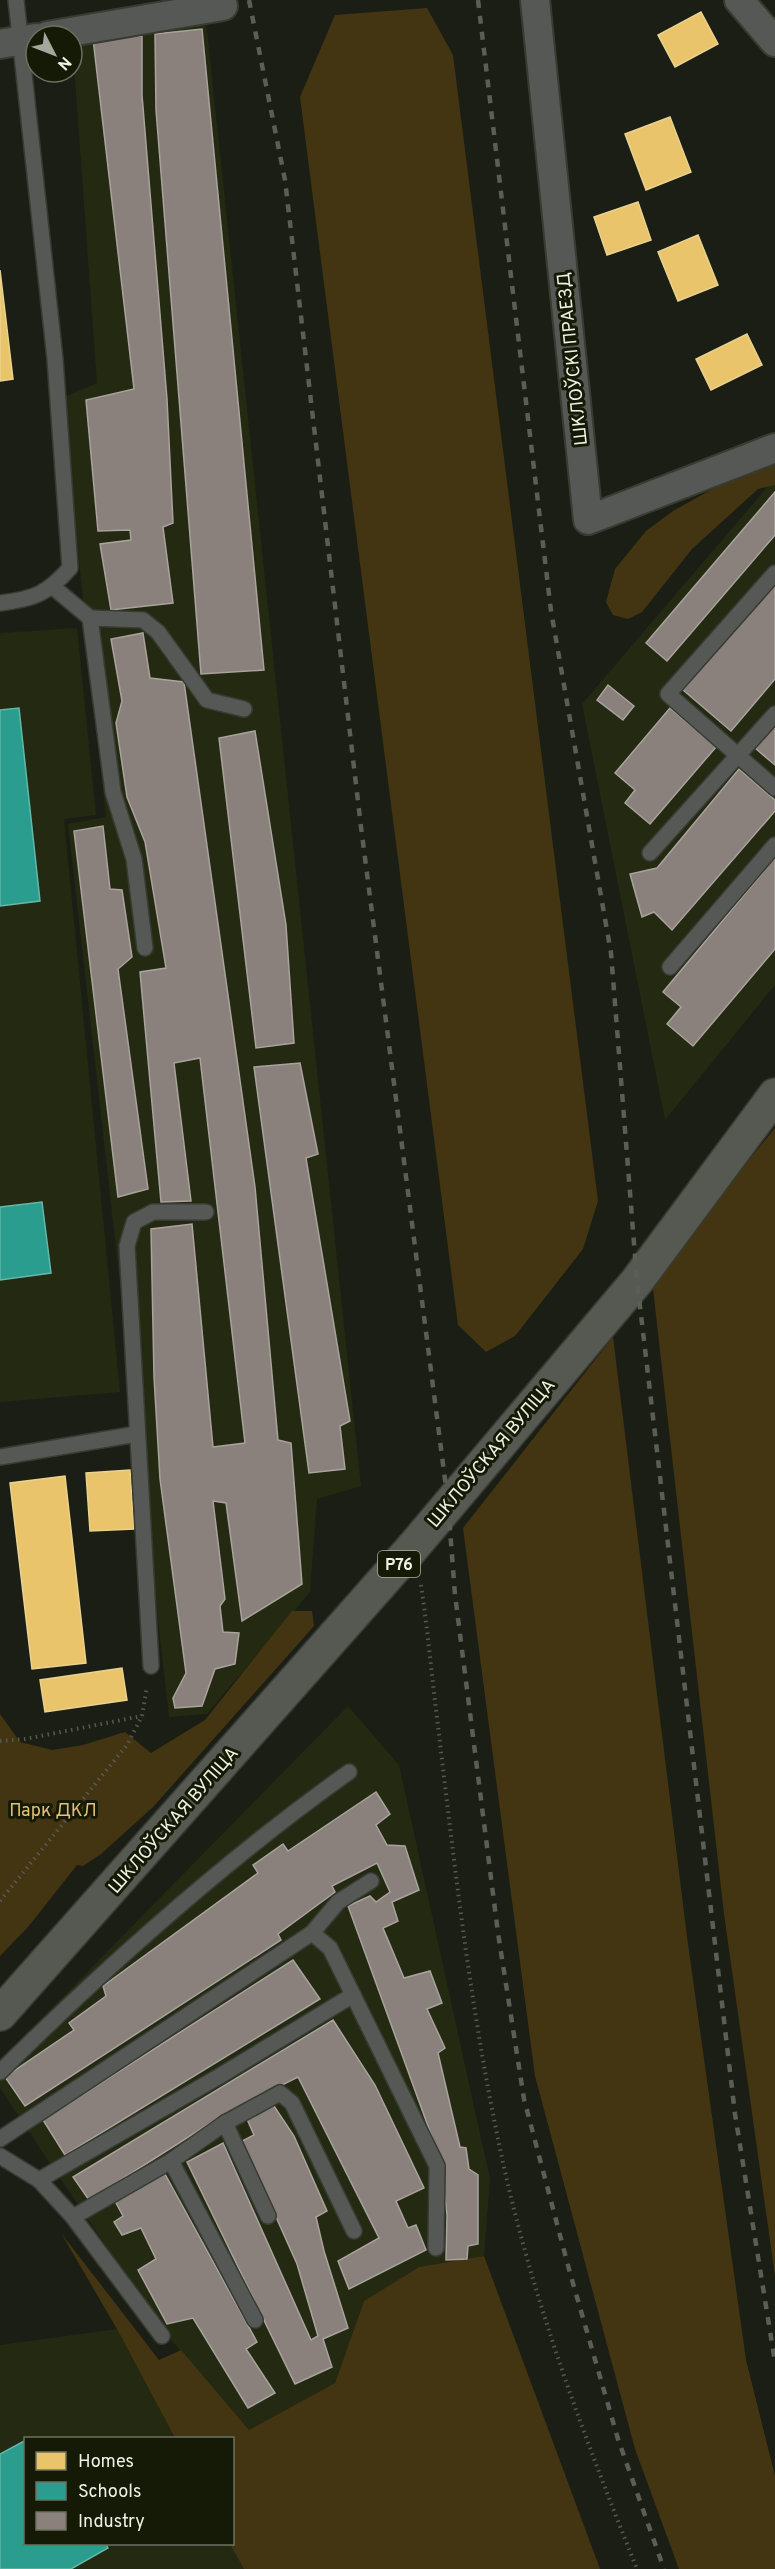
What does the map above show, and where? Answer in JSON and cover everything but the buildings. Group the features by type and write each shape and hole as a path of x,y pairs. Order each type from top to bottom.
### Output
{"main road":[{"name":"ШКЛОЎСКАЯ ВУЛІЦА","path":"0,2014 414,1546 637,1281 775,1095"}],"street":[{"name":"ШКЛОЎСКІ ПРАЕЗД","path":"535,0 588,520 775,448"},
{"path":"739,0 775,42"},
{"path":"84,30 223,6"}],"lane":[{"path":"16,0 24,32"},
{"path":"0,603 26,600 53,587 70,568 55,359 30,84"},
{"path":"775,573 669,694 775,788"},
{"path":"53,587 90,618 143,620 158,632 207,700 244,709"},
{"path":"90,618 113,792 134,859 146,948"},
{"path":"650,853 775,714"},
{"path":"670,968 775,845"},
{"path":"151,1666 127,1246 134,1222 153,1212 206,1212"},
{"path":"0,1457 137,1434"},
{"path":"0,2072 123,1954 280,1821 349,1772"},
{"path":"0,2139 312,1933 338,1902 371,1881"},
{"path":"312,1933 330,1948 437,2166 436,2248"},
{"path":"39,2180 218,2077 353,1995"},
{"path":"73,2217 171,2161 225,2123 280,2093 292,2103 354,2231"},
{"path":"225,2123 268,2216"},
{"path":"0,2157 39,2180 73,2217 162,2336"},
{"path":"171,2161 255,2320"}],"path":[{"path":"414,1546 429,1637 436,1711 472,1989 496,2130 537,2299 589,2449 637,2569"},
{"path":"0,1901 127,1745 142,1716 151,1666"},
{"path":"0,1742 142,1716"}],"shaded area":[{"path":"206,21 361,1486 317,1499 310,1592 207,1714 169,1717 68,824 106,817 62,398 97,383 75,84 84,84 84,36"},
{"path":"775,478 775,985 665,1120 582,704"},
{"path":"77,628 96,815 64,819 120,1392 0,1402 0,633"},
{"path":"348,1706 399,1765 490,2179 484,2256 419,2267 364,2301 335,2383 249,2430 167,2335 49,2162 0,2088 0,2061"},
{"path":"117,2329 174,2437 24,2437 24,2545 231,2545 244,2569 0,2569 0,2345"}],"green space":[{"path":"427,8 453,55 598,1201 583,1249 515,1336 486,1352 458,1325 300,97 335,15"},
{"path":"775,454 775,485 758,489 692,549 642,612 628,619 613,615 606,602 615,569 646,531 673,511"},
{"path":"775,1128 775,2276 724,1914 652,1280"},
{"path":"613,1337 687,1937 746,2360 775,2476 775,2569 679,2569 635,2449 535,2076 463,1528"},
{"name":"Парк ДКЛ","path":"292,1611 312,1611 314,1626 153,1807 101,1854 83,1866 77,1865 28,1927 0,1956 0,1714 20,1742 52,1750 83,1745 125,1732 151,1753 205,1720"},
{"path":"61,2233 159,2360 181,2350 249,2430 335,2383 364,2301 419,2267 484,2256 600,2569 244,2569 231,2545 234,2545 234,2437 174,2437 117,2329"}],"railway":[{"path":"249,0 285,180 361,827 448,1503 455,1595 498,1933 524,2099 570,2273 618,2439 664,2569"},
{"path":"478,0 551,611 611,953 637,1281 735,2114 775,2362"}]}
